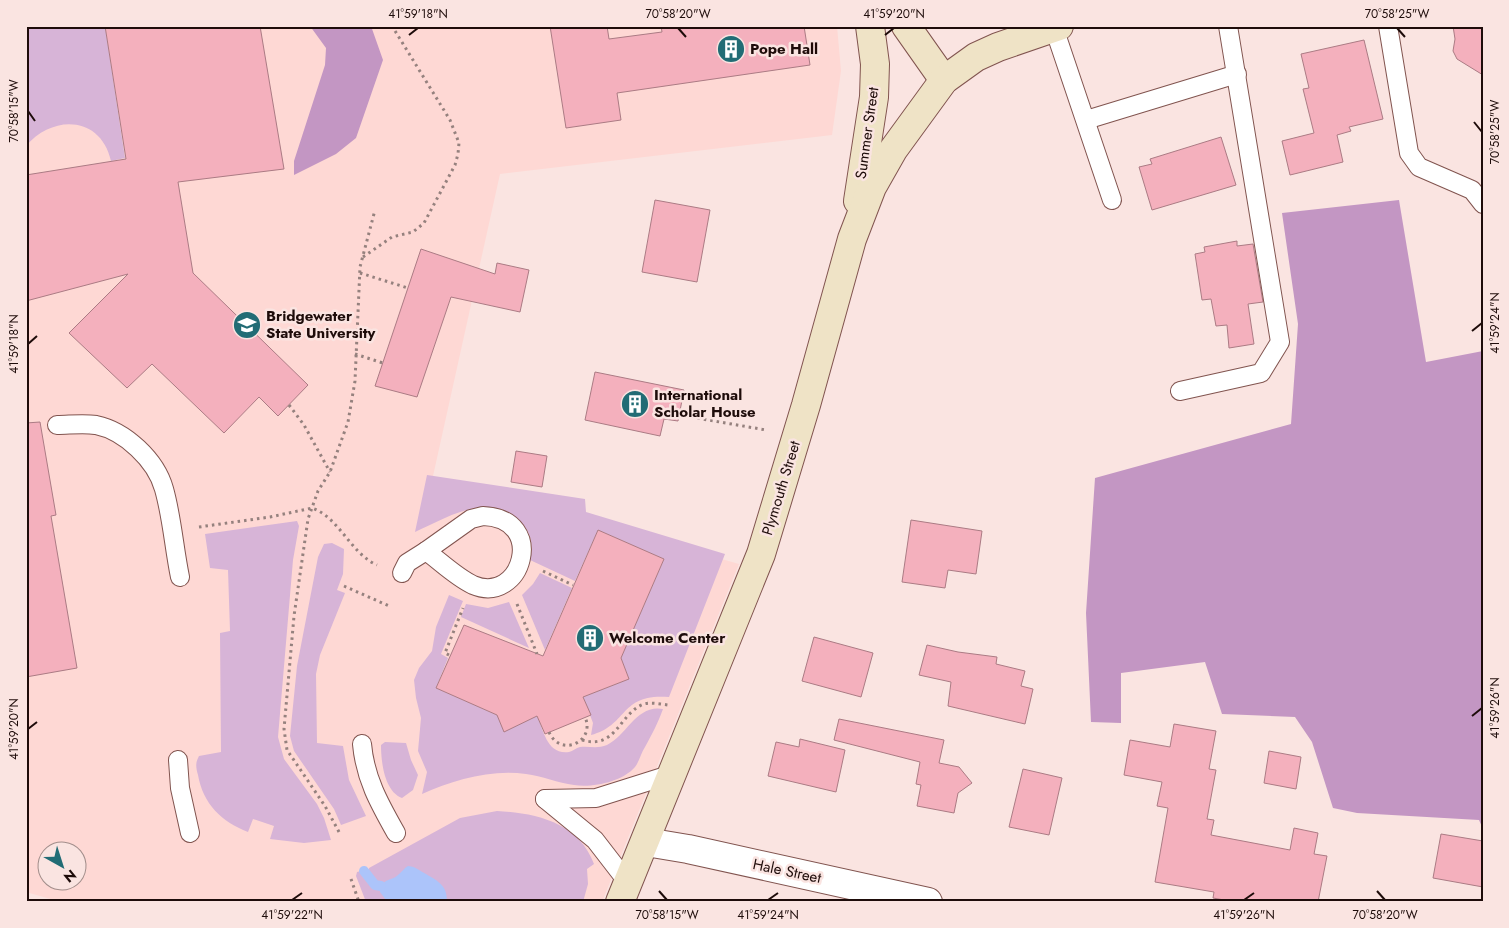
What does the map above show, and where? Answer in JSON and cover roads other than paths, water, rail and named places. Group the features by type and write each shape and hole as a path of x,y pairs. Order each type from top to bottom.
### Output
{"main road":[{"name":"Summer Street","path":"852,238 874,97 875,64 870,26"},
{"path":"906,26 944,80 983,54 1057,27"},
{"name":"Plymouth Street","path":"624,893 761,554 806,406 852,238 872,187 893,150 944,80"}],"street":[{"name":"Hale Street","path":"646,842 688,849 928,902"}],"lane":[{"path":"1180,391 1260,373 1280,342 1228,26"},
{"path":"1388,26 1409,153 1419,168 1472,190 1483,204"},
{"path":"1057,27 1112,200"},
{"path":"1086,120 1237,74"},
{"path":"57,425 96,425 129,441 142,453 155,470 164,487 180,577"},
{"path":"402,573 407,563 471,519 483,516 505,521 514,528 520,538 523,549 522,561 513,576 498,586 486,588 474,585 463,579 426,551"},
{"path":"362,744 364,763 370,786 396,833"},
{"path":"178,760 180,788 190,834"},
{"path":"624,893 595,840 545,799 596,798 672,774"}],"water":[{"path":"408,866 435,879 444,888 447,902 386,900 380,892 381,887"}],"waterway":[{"path":"364,871 375,885 381,886"}],"place":[{"name":"Pope Hall","path":"731,49"},
{"name":"Bridgewater State University","path":"247,325"},
{"name":"International Scholar House","path":"635,404"},
{"name":"Welcome Center","path":"590,638"}]}
